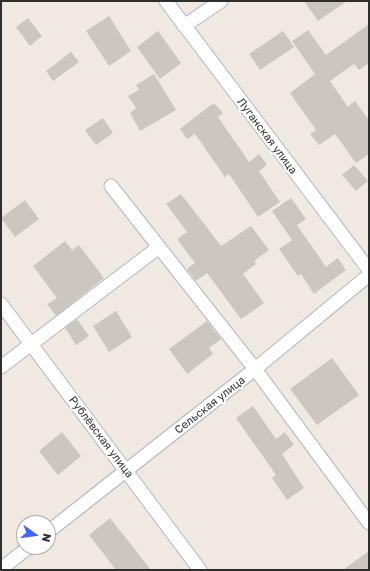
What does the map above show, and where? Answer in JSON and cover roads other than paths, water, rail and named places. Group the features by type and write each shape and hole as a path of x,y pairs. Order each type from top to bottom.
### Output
{"street":[{"name":"Луганская улица","path":"166,1 369,270"},
{"path":"184,26 221,1"},
{"path":"111,186 255,369 369,523"},
{"path":"1,367 159,247"},
{"name":"Сельская улица","path":"56,526 255,369 369,275"},
{"name":"Рублёвская улица","path":"1,304 200,570"},
{"path":"1,569 19,555"}]}
